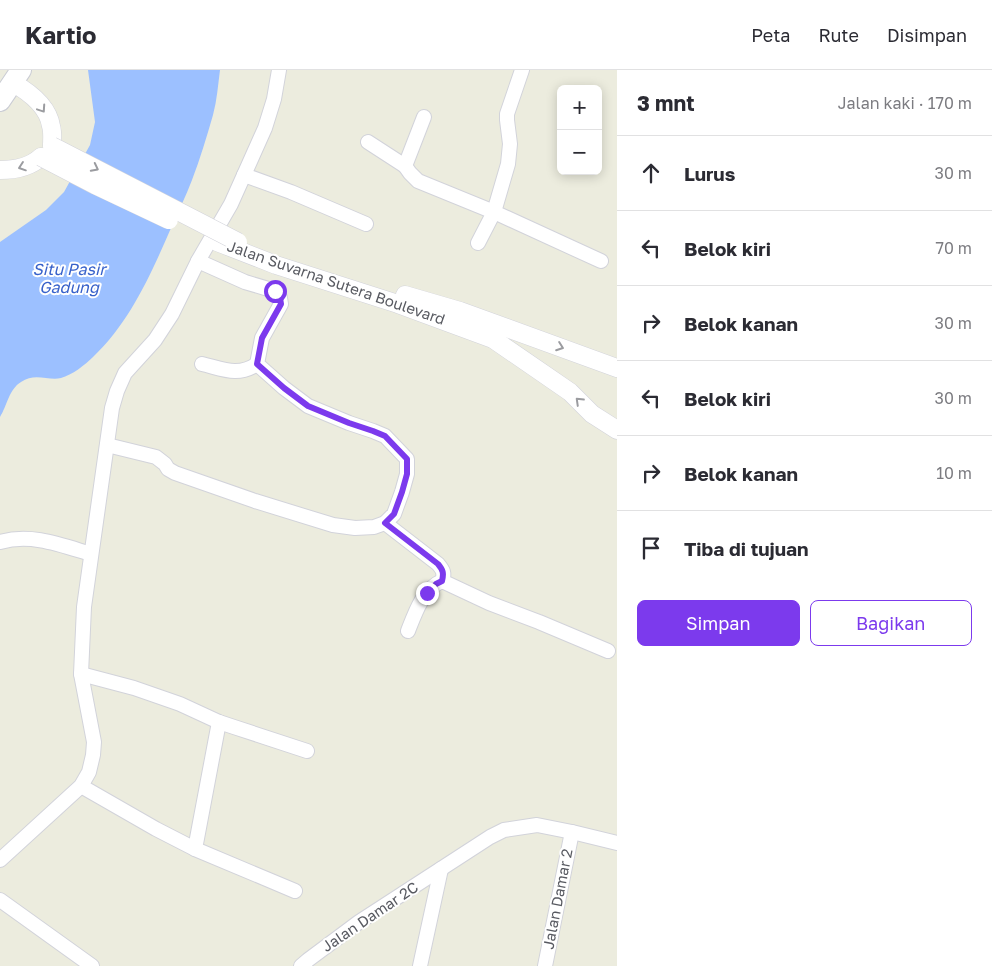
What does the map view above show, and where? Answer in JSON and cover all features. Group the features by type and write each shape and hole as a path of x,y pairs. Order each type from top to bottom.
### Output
{"main road":[{"path":"0,101 17,76"}],"street":[{"path":"0,860 82,786 89,772 94,742 80,674 84,607 116,391 125,373 155,340 172,314 198,261 231,204 265,128 274,99 279,70"},
{"path":"478,243 494,212 508,164 510,152 507,114 518,71"},
{"path":"0,170 12,170 32,163 46,151 51,126 39,103 27,91 17,76"},
{"path":"405,166 424,117"},
{"path":"368,142 405,166 418,181 494,212 601,261"},
{"path":"46,151 238,242 280,257 460,311 617,368"},
{"name":"Jalan Suvarna Sutera Boulevard","path":"46,151 95,185 217,242 276,265 398,304 493,339 570,392 592,414 617,430"},
{"path":"244,175 291,192 366,224"},
{"path":"198,261 246,282 275,291 280,298 281,304 262,338 257,364 249,369 233,371 202,364"},
{"path":"107,444 156,457 175,473 254,501 333,524 355,528 374,527 385,523 394,514 402,492 407,474 407,459 385,436 308,406 257,364"},
{"path":"385,523 438,564 443,570 442,581 436,584 420,603 408,631"},
{"path":"0,542 26,539 47,540 91,554"},
{"path":"442,581 489,603 608,651"},
{"path":"80,674 134,688 180,704 219,722 306,751"},
{"path":"195,849 219,722"},
{"path":"82,786 156,829 195,849 295,891"},
{"name":"Jalan Damar 2","path":"441,869 504,830 538,826 617,843"},
{"name":"Jalan Damar 2","path":"545,966 572,832"},
{"path":"420,966 441,869"},
{"name":"Jalan Damar 2C","path":"301,966 359,922 441,869"},
{"path":"0,900 92,966"}],"water":[{"name":"Situ Pasir Gadung","path":"88,70 220,70 213,115 185,198 156,263 129,313 118,329 90,360 70,375 56,379 36,377 21,382 11,393 0,417 0,242 46,210 64,192 90,145 95,122"}],"route":[{"path":"275,291 280,298 281,304 262,338 257,364 308,406 385,436 407,459 407,474 402,492 394,514 385,523 438,564 443,570 442,581 427,593"}]}
